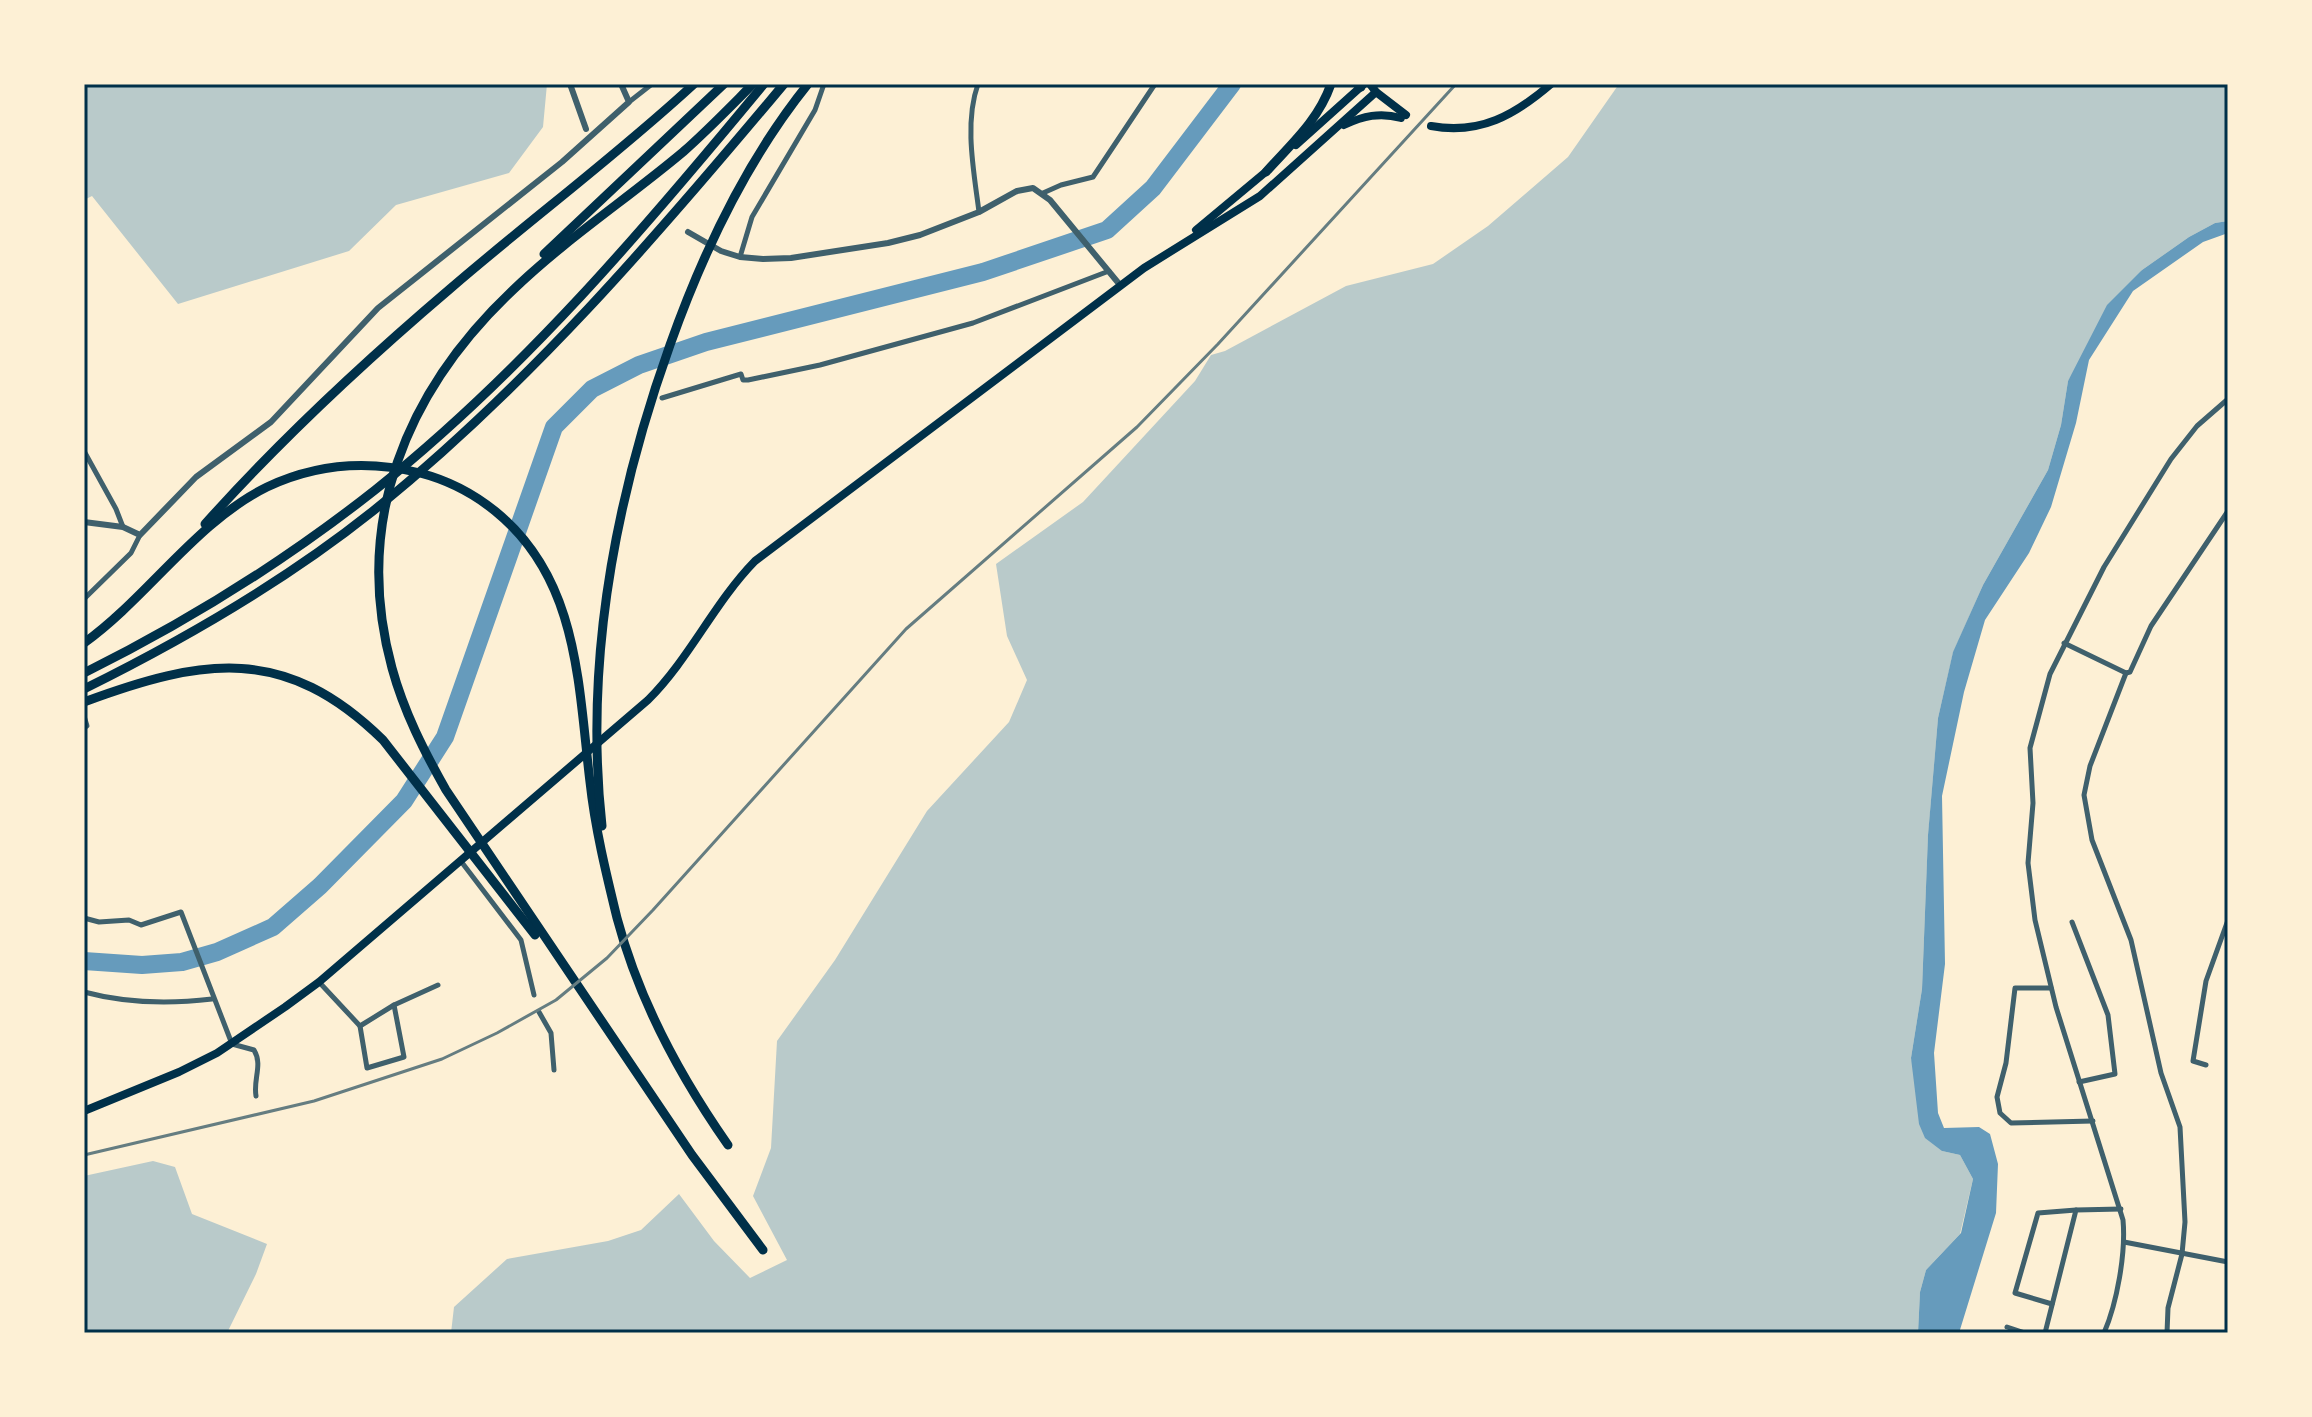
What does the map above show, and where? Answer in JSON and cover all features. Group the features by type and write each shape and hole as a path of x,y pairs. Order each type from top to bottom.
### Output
{"highway":[{"path":"152,584 253,472 349,377 694,84"},
{"path":"724,84 527,270 468,336 426,394 390,484 379,576 385,641 402,700 441,781 581,994 692,1155 763,1250"},
{"path":"468,336 541,265 681,153 753,84"},
{"path":"84,673 177,625 226,595 311,538 376,489 466,410 551,327 660,208 764,84"},
{"path":"84,689 233,609 371,512 479,417 560,337 639,254 784,84"},
{"path":"594,779 604,612 612,558 642,426 677,326 721,224 763,146 808,84"},
{"path":"1266,172 1313,121 1331,84"},
{"path":"1431,126 1460,129 1491,124 1528,104 1551,84"},
{"path":"1173,248 1266,172 1363,85 1376,92 1403,117 1367,116 1332,132"},
{"path":"84,1111 179,1072 232,1044 319,982 655,694 680,665 729,591 755,561 1120,285 1173,248 1260,196 1376,92"},
{"path":"84,643 235,507 268,487 306,473 344,466 383,466 429,476 491,507 525,539 550,578 567,619 611,889 628,955 652,1016 677,1066 728,1145"},
{"path":"84,702 158,677 204,667 226,667 269,673 307,685 344,705 362,719 400,760 581,994"}],"street":[{"path":"570,84 586,129"},
{"path":"621,84 629,102"},
{"path":"84,599 131,553 140,535 196,477 271,422 378,308 562,162 652,84"},
{"path":"740,257 752,217 815,110 824,84"},
{"path":"978,84 974,94 971,148 979,212"},
{"path":"1043,193 1093,177 1155,84"},
{"path":"688,232 721,251 740,257 791,258 920,235 1033,188 1050,200 1120,285"},
{"path":"662,398 741,374 743,380 748,380 820,365 973,323 1109,271"},
{"path":"2104,1333 2113,1305 2124,1242 2121,1209 2051,988 2030,891 2028,863 2033,803 2030,748 2042,696 2064,643 2104,567 2171,459 2197,426 2228,399"},
{"path":"84,451 123,527"},
{"path":"2167,1333 2168,1308 2182,1254 2185,1222 2180,1127 2161,1073 2131,940 2092,840 2084,795 2090,766 2126,673 2130,672 2151,626 2177,583 2228,511"},
{"path":"84,522 123,527 140,535"},
{"path":"2064,643 2126,673"},
{"path":"84,728 87,726 85,718"},
{"path":"460,859 521,940 534,995"},
{"path":"84,918 99,922 129,920 141,925 181,912 212,999 232,1044 254,1050 258,1057 259,1068 254,1086 256,1096"},
{"path":"2206,1065 2193,1061 2206,981 2228,920"},
{"path":"2072,922 2108,1015 2115,1074 2079,1082"},
{"path":"319,982 360,1026 367,1068 404,1057 394,1005"},
{"path":"360,1026 394,1005 438,985"},
{"path":"2051,988 2015,988 2006,1063 1997,1097 2000,1113 2011,1123 2093,1121"},
{"path":"84,992 107,998 145,1001 212,999"},
{"path":"539,1012 551,1033 554,1070"},
{"path":"2052,1304 2015,1293 2038,1213 2121,1209"},
{"path":"2045,1333 2076,1210"},
{"path":"2124,1242 2228,1262"},
{"path":"2007,1327 2025,1333"}],"shaded area":[{"path":"84,84 547,84 543,127 509,173 396,205 349,251 178,304 92,196 84,200"},
{"path":"1619,84 2228,84 2228,221 2215,223 2189,237 2142,270 2068,381 2061,425 2048,470 1983,585 1953,653 1938,718 1928,836 1922,989 1911,1058 1942,1151 1960,1155 1973,1179 1960,1234 1926,1270 1920,1292 1918,1333 451,1333 454,1307 507,1259 608,1241 641,1230 679,1194 714,1241 750,1278 787,1260 753,1196 771,1148 777,1041 835,960 927,811 1009,722 1027,680 1007,636 996,564 1083,502 1195,381 1211,355 1225,351 1346,286 1433,264 1488,226 1568,157"},
{"path":"153,1161 175,1167 192,1214 267,1244 227,1333 84,1333 84,1176"}],"water":[{"path":"2228,221 2228,233 2203,242 2133,291 2089,360 2076,423 2051,507 2029,553 1985,620 1964,692 1942,796 1945,964 1934,1053 1938,1113 1944,1128 1979,1127 1990,1134 1998,1164 1996,1213 1959,1333 1918,1333 1920,1292 1926,1270 1961,1233 1973,1179 1960,1155 1942,1151 1925,1138 1919,1124 1911,1058 1922,989 1928,835 1938,718 1953,652 1983,585 2048,470 2061,425 2068,381 2107,305 2142,270 2189,237 2215,223"}],"waterway":[{"path":"84,961 142,965 182,962 217,952 273,927 320,886 404,801 445,737 554,427 592,389 639,365 706,342 983,272 1107,230 1153,188 1232,84"}],"railway":[{"path":"84,1155 314,1101 442,1059 556,1000 607,958 653,910 906,629 1137,427 1218,344 1456,84"}]}
